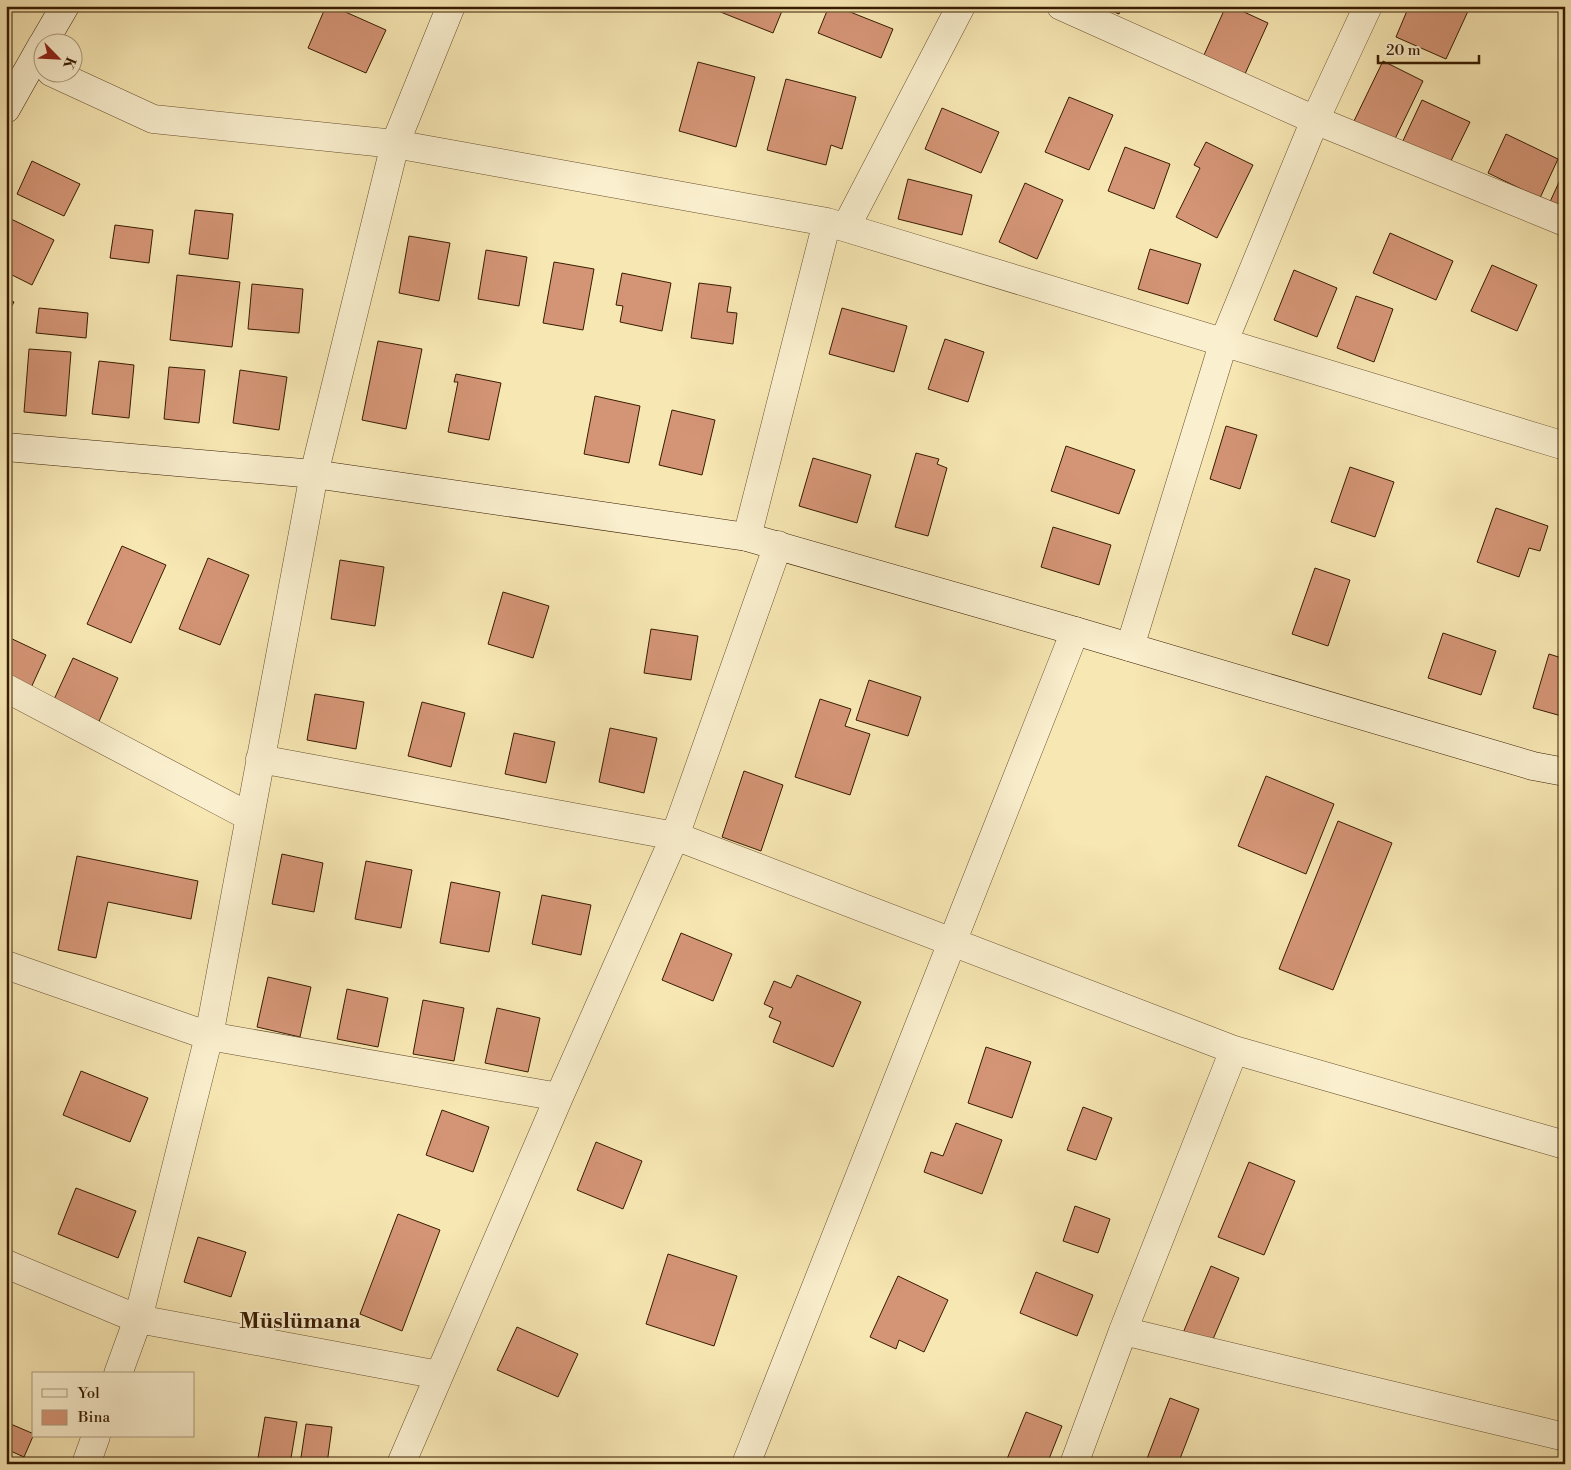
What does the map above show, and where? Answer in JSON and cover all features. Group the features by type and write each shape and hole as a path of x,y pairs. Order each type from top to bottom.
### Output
{"street":[{"path":"54,32 65,6"},
{"path":"119,1372 138,1319 209,1036 314,474 395,144 451,6"},
{"path":"747,537 836,224 961,6"},
{"path":"1060,6 1315,120 1565,222"},
{"path":"1130,647 1224,341 1315,120 1368,6"},
{"path":"6,109 32,72"},
{"path":"82,80 153,120 395,144 836,224 1565,446"},
{"path":"6,447 314,474 747,537 778,544 1533,766 1565,772"},
{"path":"401,1464 559,1097 675,836 778,544"},
{"path":"746,1464 1075,631"},
{"path":"6,688 250,817"},
{"path":"260,759 675,836 1234,1050 1565,1144"},
{"path":"6,965 209,1036 559,1097"},
{"path":"1074,1464 1123,1331 1234,1050"},
{"path":"6,1264 138,1319 439,1375"},
{"path":"1123,1331 1565,1437"},
{"path":"86,1464 95,1438"}],"building":[{"path":"326,6 332,6 386,30 366,73 308,48"},
{"path":"720,6 784,6 773,33 718,11"},
{"path":"829,6 835,6 893,29 881,58 818,33"},
{"path":"1100,6 1122,6 1119,14"},
{"path":"1226,6 1231,6 1268,23 1245,74 1204,55"},
{"path":"1409,6 1464,6 1469,9 1446,59 1396,37"},
{"path":"1383,61 1423,81 1394,141 1354,121"},
{"path":"698,62 755,77 736,147 679,131"},
{"path":"786,79 856,97 842,149 831,145 826,165 767,150"},
{"path":"1069,97 1113,115 1089,170 1045,152"},
{"path":"1422,100 1470,122 1448,167 1401,145"},
{"path":"942,108 999,132 981,173 925,149"},
{"path":"1506,134 1558,159 1540,198 1488,173"},
{"path":"1206,142 1253,165 1217,238 1176,217 1200,168 1194,165"},
{"path":"1125,147 1170,164 1154,209 1108,191"},
{"path":"32,161 80,184 64,216 17,194"},
{"path":"1565,169 1565,211 1549,204"},
{"path":"908,179 972,195 962,235 898,219"},
{"path":"1025,183 1063,200 1037,259 999,242"},
{"path":"195,210 233,214 228,259 189,254"},
{"path":"7,217 54,240 32,285 6,272"},
{"path":"115,225 153,230 149,263 110,258"},
{"path":"1390,233 1453,261 1436,300 1373,273"},
{"path":"409,236 450,243 439,301 399,293"},
{"path":"1150,249 1201,264 1188,304 1138,289"},
{"path":"486,250 527,257 519,306 478,299"},
{"path":"554,262 594,269 583,330 543,323"},
{"path":"1492,265 1537,285 1517,331 1471,311"},
{"path":"1294,270 1337,288 1317,337 1274,320"},
{"path":"622,273 671,283 662,331 620,322 623,306 616,305"},
{"path":"177,275 240,282 232,347 170,340"},
{"path":"699,283 731,287 727,312 737,313 733,344 691,338"},
{"path":"252,284 303,289 299,333 248,329"},
{"path":"1356,296 1393,309 1374,362 1337,348"},
{"path":"6,298 14,302 6,317"},
{"path":"39,308 88,313 86,338 36,333"},
{"path":"842,308 907,326 894,372 829,354"},
{"path":"945,339 984,352 968,402 928,389"},
{"path":"378,341 422,349 406,429 362,420"},
{"path":"29,349 71,352 66,416 24,412"},
{"path":"99,361 134,365 129,418 92,414"},
{"path":"169,367 205,370 199,423 164,419"},
{"path":"240,370 287,377 279,430 233,423"},
{"path":"456,374 501,383 489,440 448,432 458,382 454,382"},
{"path":"595,396 640,406 629,463 584,454"},
{"path":"672,410 715,420 702,475 659,465"},
{"path":"1226,426 1257,435 1240,489 1210,479"},
{"path":"1066,446 1135,470 1119,514 1051,491"},
{"path":"916,453 939,459 937,464 947,468 928,536 895,527"},
{"path":"813,458 871,475 857,523 799,506"},
{"path":"1350,467 1394,482 1375,537 1331,522"},
{"path":"1496,508 1548,526 1540,551 1529,548 1519,577 1477,562"},
{"path":"1053,527 1111,545 1099,585 1041,567"},
{"path":"122,546 166,565 131,643 87,624"},
{"path":"208,558 249,575 220,645 179,629"},
{"path":"340,560 384,567 375,626 331,619"},
{"path":"1315,568 1350,580 1328,646 1292,634"},
{"path":"503,592 549,606 533,658 488,644"},
{"path":"651,629 698,636 691,680 644,673"},
{"path":"1443,633 1496,651 1481,695 1428,678"},
{"path":"6,636 46,655 30,690 6,679"},
{"path":"1549,654 1565,659 1565,717 1533,708"},
{"path":"73,658 118,678 97,726 51,706"},
{"path":"869,680 921,697 908,736 856,720"},
{"path":"315,694 364,702 356,749 307,740"},
{"path":"820,699 851,709 845,726 870,734 850,795 795,777"},
{"path":"422,702 465,713 451,767 408,756"},
{"path":"610,728 657,738 644,793 599,782"},
{"path":"514,733 555,742 546,783 505,774"},
{"path":"744,771 783,785 761,851 722,837"},
{"path":"1266,776 1334,804 1306,874 1238,846"},
{"path":"1338,821 1392,843 1333,990 1279,969"},
{"path":"282,854 323,863 314,912 272,904"},
{"path":"77,856 198,881 191,919 108,902 96,958 58,950"},
{"path":"366,861 412,870 401,928 355,919"},
{"path":"451,882 500,892 489,952 440,943"},
{"path":"542,895 591,905 581,955 532,944"},
{"path":"681,933 732,954 713,1001 662,980"},
{"path":"797,975 861,1002 833,1067 773,1042 781,1022 769,1017 773,1008 764,1004 774,981 791,988"},
{"path":"268,977 311,987 300,1037 257,1027"},
{"path":"347,989 388,998 378,1047 337,1039"},
{"path":"423,1000 464,1008 454,1061 413,1054"},
{"path":"497,1008 540,1018 528,1072 485,1063"},
{"path":"986,1047 1031,1062 1012,1118 968,1103"},
{"path":"81,1071 148,1098 130,1142 63,1115"},
{"path":"1083,1107 1112,1118 1096,1160 1067,1150"},
{"path":"442,1110 489,1127 473,1172 426,1155"},
{"path":"956,1123 1002,1140 982,1194 924,1172 931,1152 943,1156"},
{"path":"596,1142 642,1161 623,1209 577,1190"},
{"path":"6,1143 12,1145 6,1159"},
{"path":"1249,1162 1295,1181 1264,1255 1218,1237"},
{"path":"76,1188 136,1211 118,1258 58,1234"},
{"path":"1075,1206 1110,1219 1098,1253 1063,1241"},
{"path":"398,1214 440,1230 402,1331 360,1314"},
{"path":"198,1237 246,1252 231,1297 184,1282"},
{"path":"668,1254 737,1276 714,1346 646,1324"},
{"path":"1211,1266 1239,1278 1211,1344 1183,1333"},
{"path":"1036,1272 1093,1295 1077,1336 1020,1313"},
{"path":"898,1276 948,1300 924,1352 899,1340 896,1349 870,1337"},
{"path":"517,1327 578,1354 558,1397 497,1370"},
{"path":"1170,1398 1199,1409 1178,1464 1145,1464"},
{"path":"1026,1412 1062,1426 1047,1464 1005,1464"},
{"path":"265,1417 297,1422 290,1464 257,1464"},
{"path":"6,1422 32,1433 32,1438 24,1457 6,1449"},
{"path":"306,1424 332,1427 327,1464 300,1464"}],"district":[{"name":"Müslümana","path":"300,1321"}]}
